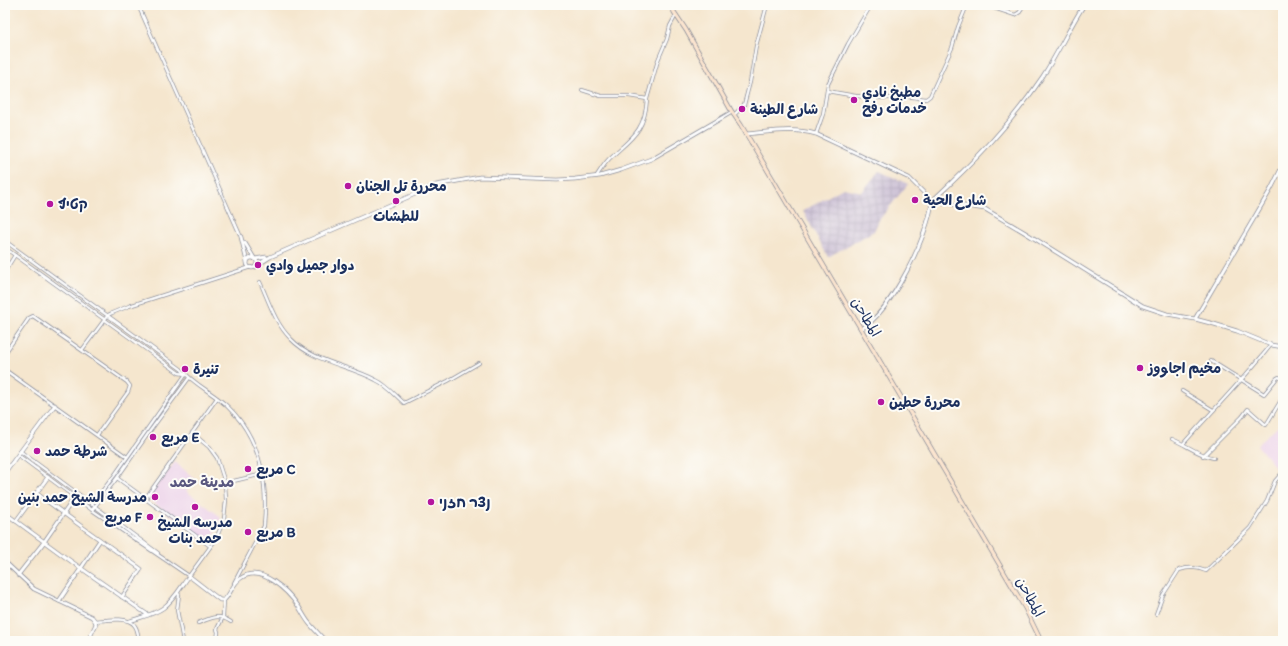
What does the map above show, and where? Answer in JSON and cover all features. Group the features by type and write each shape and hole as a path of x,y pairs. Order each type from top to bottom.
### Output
{"main road":[{"name":"المطاحن","path":"672,5 676,15 733,114 1025,608 1041,641"}],"street":[{"path":"138,5 241,237 257,262 256,266"},
{"path":"82,350 108,315 112,312 256,266 270,257 436,185 480,177 557,180 596,177 651,159 733,114 744,105 750,82 756,46 767,5"},
{"path":"816,134 823,114 828,84 848,44 871,5"},
{"path":"827,91 880,98 894,98 899,95 926,99 930,96 943,70 967,5"},
{"path":"985,5 1015,15 1020,12 1023,5"},
{"path":"861,329 868,325 877,316 900,283 926,227 931,212 932,201 1008,124 1044,75 1084,5"},
{"path":"596,177 608,160 635,135 639,129 646,112 647,99 658,60 667,39 670,26 676,15"},
{"path":"582,90 601,96 629,96 647,99"},
{"path":"746,134 782,130 810,132 816,134 909,178 932,201 985,209 1143,306 1167,314 1195,319 1238,331 1271,345 1283,347"},
{"path":"1195,319 1283,165"},
{"path":"241,237 247,263 246,269"},
{"path":"5,241 182,369 189,378 217,398 228,408 241,423 256,448 265,488 264,526 224,600 223,617 217,629 217,641"},
{"path":"5,248 179,373 186,374"},
{"path":"5,271 15,255"},
{"path":"247,263 250,258 255,259 270,257"},
{"path":"247,263 251,267"},
{"path":"260,282 283,330 299,346 313,355 376,380 388,388 404,403 448,382 479,363"},
{"path":"5,352 33,316 130,386 128,392 97,435"},
{"path":"1183,444 1242,380 1271,345"},
{"path":"1211,361 1264,394 1277,378 1279,377 1283,380"},
{"path":"5,370 127,457"},
{"path":"89,507 114,476 186,374"},
{"path":"92,510 189,378"},
{"path":"1182,390 1213,410"},
{"path":"1203,456 1248,409 1266,425 1283,397"},
{"path":"145,499 217,398"},
{"path":"5,472 55,405"},
{"path":"95,621 130,620 148,615 164,607 178,592 216,539 224,519 226,500 225,483 217,458 209,447 192,433"},
{"path":"1172,440 1183,444 1203,456 1214,458"},
{"path":"19,453 92,510 189,576"},
{"path":"19,453 91,504 220,600 224,600"},
{"path":"1156,614 1163,595 1179,570 1188,567 1199,568 1206,571 1250,528 1267,501 1275,481 1283,472"},
{"path":"225,483 263,474"},
{"path":"114,476 210,546"},
{"path":"16,521 48,477"},
{"path":"36,493 142,569 122,597"},
{"path":"18,575 44,542 75,497"},
{"path":"5,513 148,615"},
{"path":"59,601 100,540"},
{"path":"5,562 34,590 92,617 96,624 88,641"},
{"path":"234,583 242,577 254,574 260,575 275,582 292,598 310,624 325,641"},
{"path":"178,592 178,610 183,641"},
{"path":"198,623 218,616 231,622"},
{"path":"130,620 136,627 139,641"}],"shaded area":[{"path":"879,171 908,184 879,220 874,231 828,257 803,211 843,188 862,192"},
{"path":"1283,421 1283,470 1280,473 1257,445"},
{"path":"175,462 195,479 186,491 221,517 212,540 208,542 147,498"}],"place":[{"name":"مطبخ نادي خدمات رفح","path":"854,100"},
{"name":"شارع الطينة","path":"742,109"},
{"name":"محررة تل الجنان","path":"348,186"},
{"name":"شارع الحية","path":"915,200"},
{"name":"للطشات","path":"396,201"},
{"name":"קטיף","path":"50,204"},
{"name":"دوار جميل وادي","path":"258,265"},
{"name":"مخيم اجاووز","path":"1140,368"},
{"name":"تنيرة","path":"185,369"},
{"name":"محررة حطين","path":"881,402"},
{"name":"مربع E","path":"153,437"},
{"name":"شرطة حمد","path":"37,451"},
{"name":"مربع C","path":"248,469"},
{"name":"مدرسة الشيخ حمد بنين","path":"155,497"},
{"name":"נצר חזני","path":"431,502"},
{"name":"مدرسه الشيخ حمد بنات","path":"195,507"},
{"name":"مربع F","path":"150,517"},
{"name":"مربع B","path":"248,532"}],"district":[{"name":"مدينة حمد","path":"202,482"}]}
